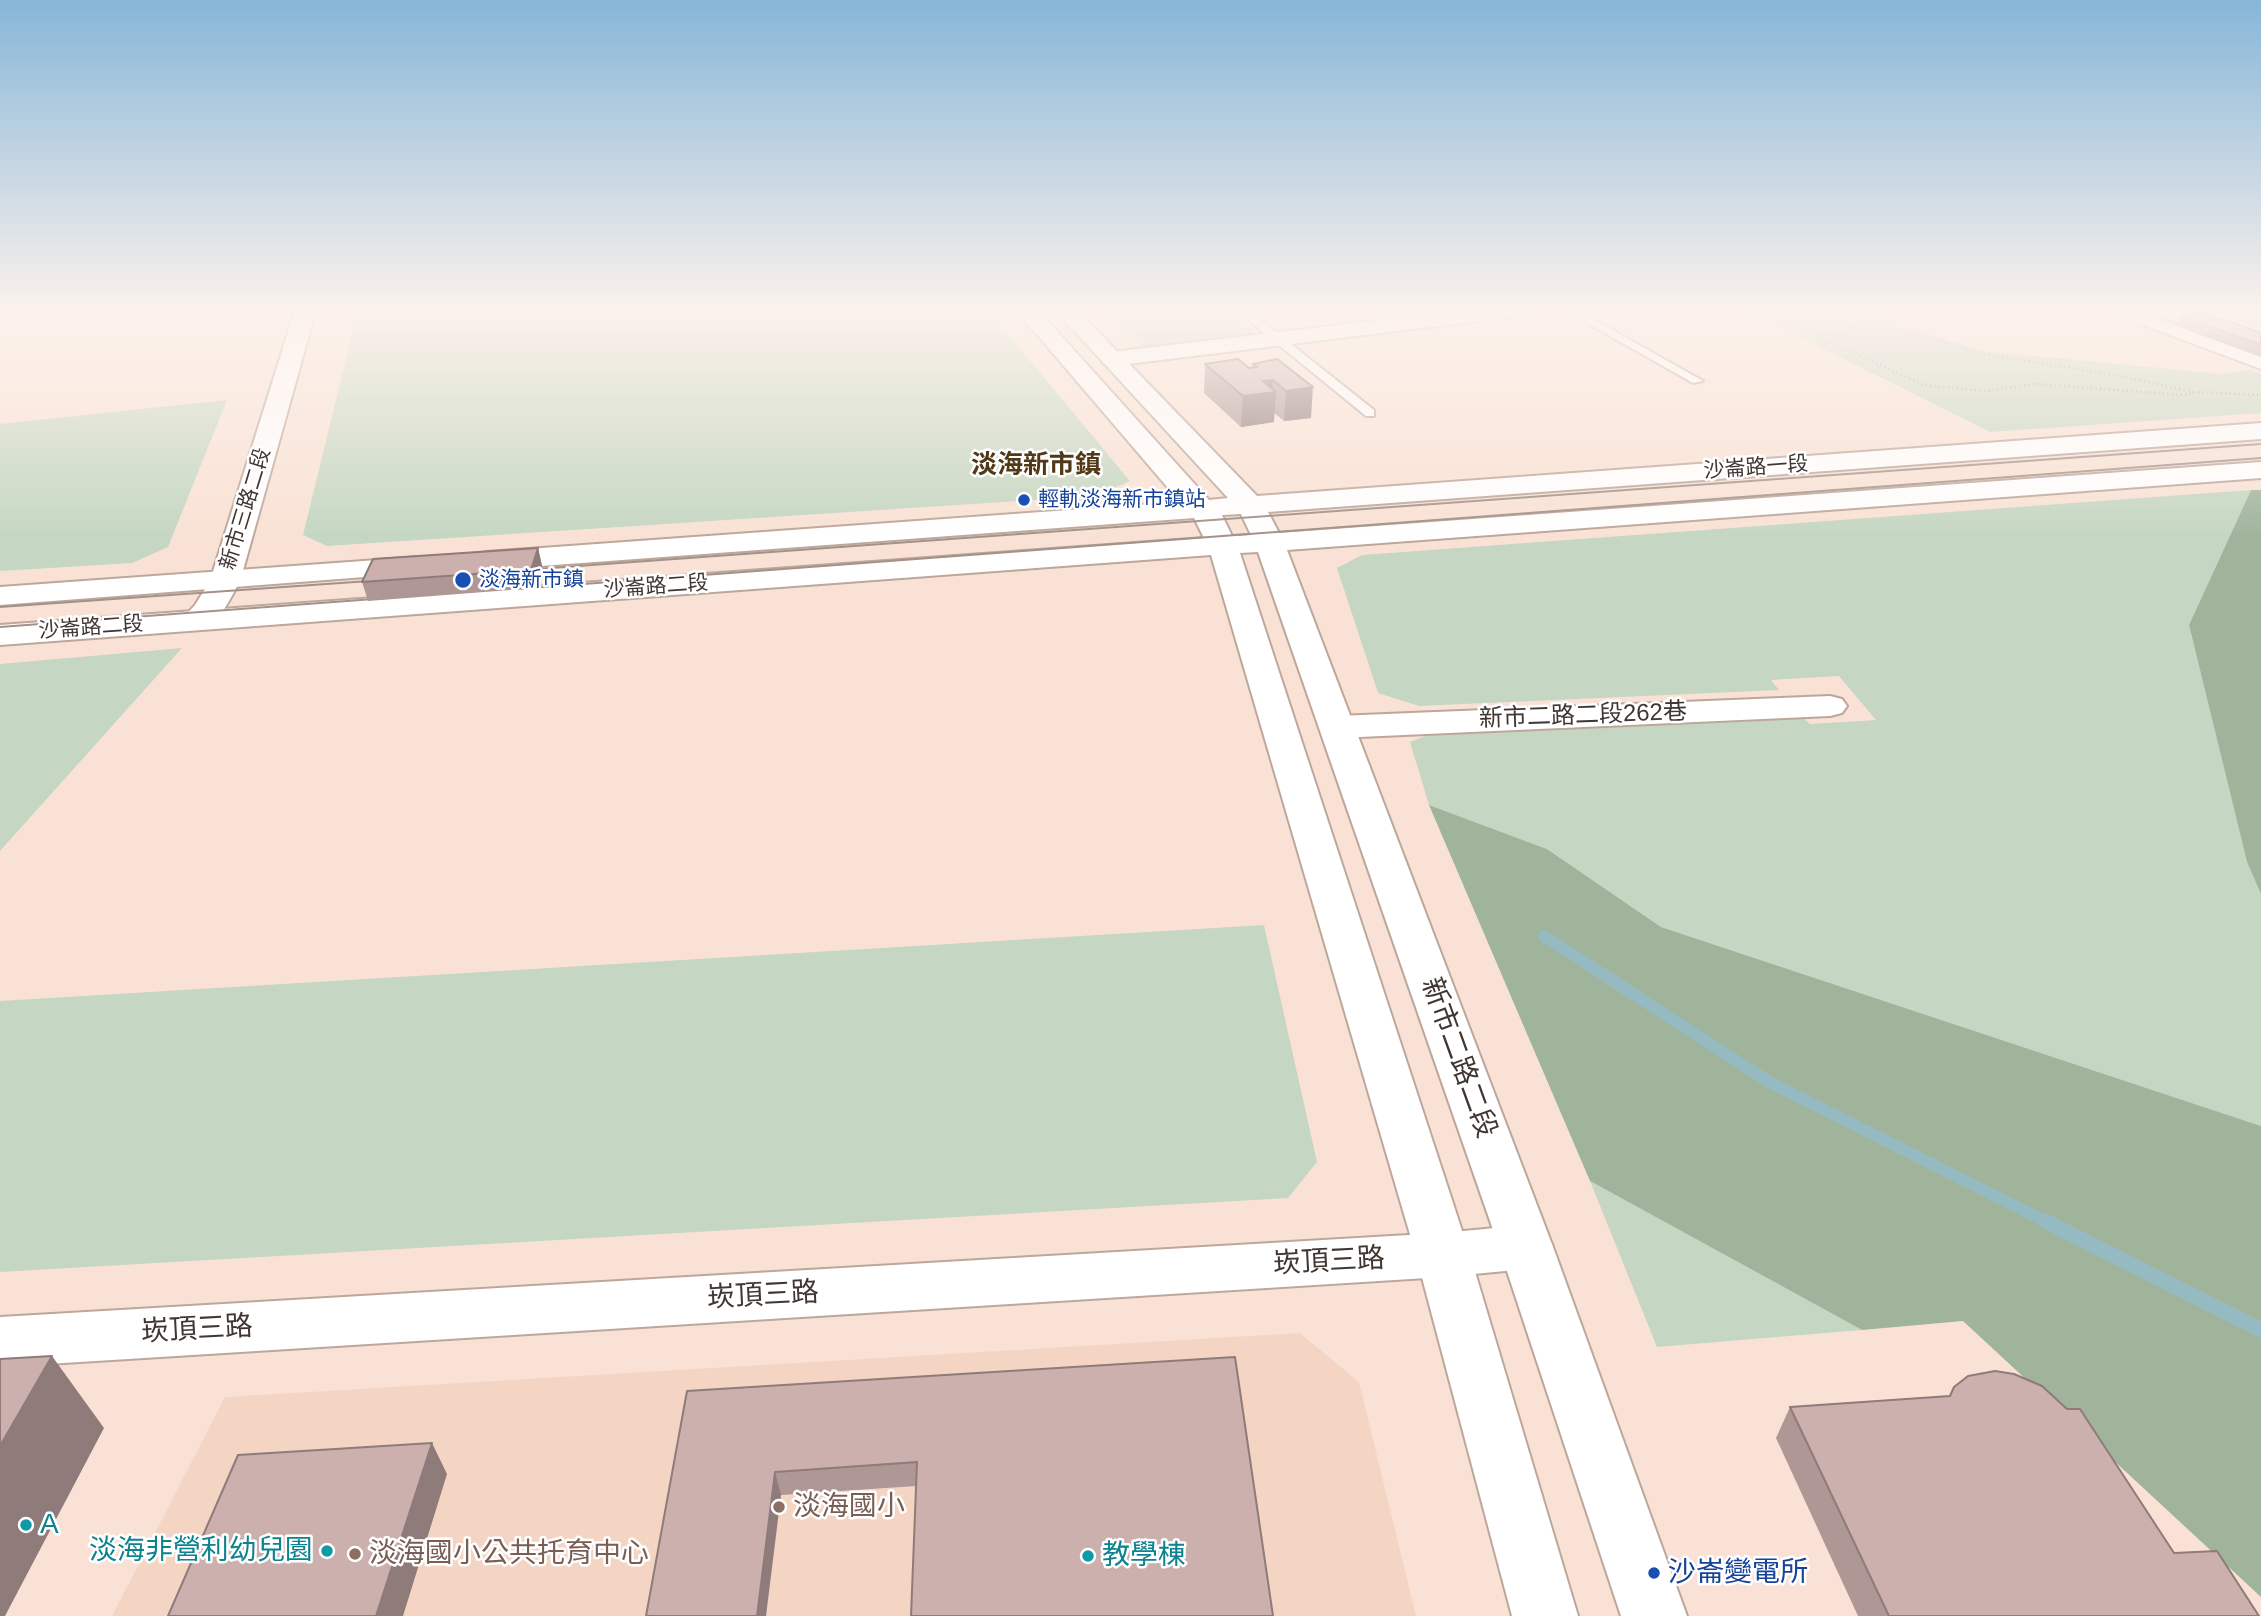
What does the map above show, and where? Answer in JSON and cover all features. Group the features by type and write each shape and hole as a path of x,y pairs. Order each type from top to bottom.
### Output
{"street":[{"name":"新市三路二段","path":"197,620 225,581 283,385"},
{"path":"1093,385 1210,519 1223,547 1443,1255 1545,1616"},
{"name":"新市二路二段","path":"1137,385 1250,505 1270,544 1526,1247 1654,1616"},
{"name":"沙崙路一段","path":"1250,505 2261,431"},
{"name":"沙崙路一段","path":"1270,544 2261,470"},
{"name":"沙崙路二段","path":"0,596 1250,505"},
{"name":"沙崙路二段","path":"0,635 1270,544"},
{"name":"新市二路二段262巷","path":"1337,727 1830,706"},
{"name":"崁頂三路","path":"0,1342 1443,1255 1526,1247"}],"lane":[{"path":"1335,385 1370,413"}],"path":[{"path":"1928,385 1986,391 2024,385"},
{"path":"2049,385 2184,395 2195,393"},
{"path":"2162,385 2195,393 2261,395"}],"shaded area":[{"name":"淡海國小","path":"1300,1333 1359,1382 1416,1616 112,1616 225,1397"}],"green space":[{"path":"340,385 1051,385 1130,481 1095,496 327,546 303,535"},
{"path":"1897,385 2261,385 2261,413 1990,432"},
{"path":"227,400 168,547 132,563 0,571 0,424"},
{"path":"2251,490 2189,625 2247,862 2261,894 2261,1126 1661,927 1547,849 1429,805 1410,742 1438,731 1800,715 1810,724 1876,720 1839,676 1771,680 1779,690 1419,706 1378,693 1337,568 1362,555"},
{"path":"2251,490 2261,490 2261,894 2247,862 2189,625"},
{"path":"182,648 0,851 0,664"},
{"path":"1429,805 1547,849 1661,927 2261,1126 2261,1597 1963,1321 1862,1330 1590,1181"},
{"path":"1264,925 1317,1162 1288,1198 0,1272 0,1001"},
{"path":"1590,1181 1862,1330 1657,1347"}],"building":[{"path":"1230,385 1268,385 1276,392 1243,396"},
{"path":"1279,385 1313,387 1286,391"},
{"path":"538,548 531,570 362,582 373,559"},
{"path":"52,1356 0,1446 0,1359"},
{"name":"教學棟","path":"1235,1357 1273,1616 911,1616 917,1462 775,1472 757,1616 646,1616 687,1391"},
{"path":"1995,1371 2014,1374 2042,1386 2067,1409 2080,1409 2174,1553 2217,1551 2259,1616 1889,1616 1790,1407 1950,1396 1954,1387 1968,1376"},
{"name":"淡海非營利幼兒園","path":"432,1443 376,1616 168,1616 238,1455"}],"waterway":[{"path":"1544,936 1769,1082 2049,1223"},
{"path":"2045,1221 2261,1330"}],"tram line":[{"path":"523,570 2261,444"},
{"path":"517,589 2261,458"},
{"path":"0,607 383,580"},
{"path":"0,627 387,598"}],"place":[{"name":"輕軌淡海新市鎮站","path":"1024,500"},
{"name":"淡海新市鎮","path":"463,580"},
{"name":"淡海國小","path":"779,1507"},
{"name":"A","path":"26,1525"},
{"name":"淡海非營利幼兒園","path":"327,1551"},
{"name":"淡海國小公共托育中心","path":"355,1554"},
{"name":"教學棟","path":"1088,1556"},
{"name":"沙崙變電所","path":"1654,1573"}],"district":[{"name":"淡海新市鎮","path":"1036,466"}]}
